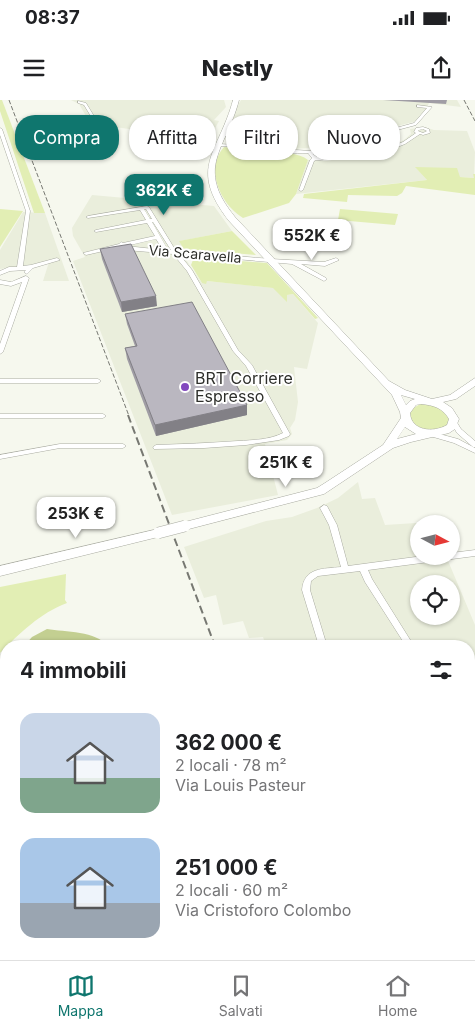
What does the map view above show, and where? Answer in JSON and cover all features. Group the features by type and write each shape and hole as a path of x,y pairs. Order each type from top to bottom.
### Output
{"street":[{"path":"230,115 232,100"},
{"path":"230,115 236,100"},
{"path":"77,101 86,102 92,115"},
{"path":"400,128 415,124 430,107 418,106"},
{"path":"226,125 210,169 210,181 226,213 396,394 405,415 414,429 456,441 475,451"},
{"path":"0,129 28,211 20,268"},
{"path":"223,132 226,137"},
{"path":"400,145 419,133"},
{"path":"218,145 226,146"},
{"path":"301,190 312,160"},
{"path":"88,217 147,207 174,252 189,270 231,344 249,365 287,434 280,438 258,441 156,447"},
{"path":"141,208 166,251"},
{"path":"96,231 155,220"},
{"path":"86,253 120,244 165,237"},
{"name":"Via Scaravella","path":"120,244 126,248 271,261 325,264 336,260"},
{"path":"184,253 188,261 189,270"},
{"path":"188,261 204,255"},
{"path":"2,271 20,268 29,269 57,260"},
{"path":"291,261 324,279"},
{"path":"0,352 25,280 28,277 29,269"},
{"path":"7,284 16,284 25,280"},
{"path":"0,282 18,288 19,298"},
{"path":"382,379 402,392 447,408 459,431 475,445"},
{"path":"387,447 413,403 430,402 453,397 475,380"},
{"path":"0,571 320,491 387,447 407,438 447,431 454,421 458,405 474,386 475,380"},
{"path":"0,381 98,381"},
{"path":"0,416 102,416"},
{"path":"0,457 60,446 123,446"},
{"path":"324,508 333,525 345,569"},
{"path":"460,555 475,553"},
{"path":"321,640 306,590 309,578 318,573 410,561"},
{"path":"363,567 368,580 406,640"}],"shaded area":[{"path":"0,100 2,100 15,134 15,156 0,111"},
{"path":"71,100 224,100 226,107 216,118 216,115 129,115 129,129 119,128 119,115 85,115 79,104"},
{"path":"241,100 457,100 461,107 429,103 421,120 400,125 400,115 308,115 308,148 298,149 298,115 233,115"},
{"path":"424,127 434,130 467,131 475,152 474,178 416,168 427,180 296,194 308,160 400,160 400,142 411,134 410,129"},
{"path":"224,147 226,147 226,160 298,160 298,155 308,160 296,194 289,203 243,218 228,205 222,196 215,176 218,156"},
{"path":"16,160 25,160 45,213 34,213"},
{"path":"415,167 457,168 460,177 474,178 473,174 475,174 475,195 406,186 402,193 397,196 348,195 347,202 303,198 304,194 427,180"},
{"path":"92,195 214,206 232,231 180,241 182,246 174,248 180,251 202,283 207,281 274,288 287,301 287,295 293,294 318,323 307,369 294,367 298,402 295,420 290,428 292,434 287,440 265,444 278,495 172,515 73,261 85,257 73,236 72,228"},
{"path":"0,209 23,211 0,247"},
{"path":"340,209 398,214 395,225 338,220"},
{"path":"23,212 45,213 69,281 43,281 49,262 0,269 0,250"},
{"path":"232,231 256,255 173,248 182,246 179,241"},
{"path":"204,258 267,263 318,318 315,319 293,294 287,295 287,302 273,288 207,281 206,284 202,283 191,265 193,260"},
{"path":"420,404 434,405 445,412 451,419 445,429 422,430 410,421 409,411"},
{"path":"358,482 362,499 375,498 385,525 410,523 410,565 450,565 454,575 410,575 410,625 460,625 460,589 475,625 475,640 264,640 263,637 249,638 243,621 223,625 216,595 204,598 184,547 266,521 292,517 338,498"},
{"path":"66,574 65,600 67,603 39,618 13,640 0,640 0,587"},
{"path":"47,629 88,635 100,640 29,640"}],"building":[{"path":"131,244 156,296 121,302 100,249"},
{"name":"BRT Corriere Espresso","path":"192,302 247,405 155,425 125,348 137,346 125,314"}],"railway":[{"path":"9,100 129,416"},
{"path":"464,100 475,121"},
{"path":"128,415 213,640"}],"place":[{"name":"BRT Corriere Espresso","path":"185,387"}]}
